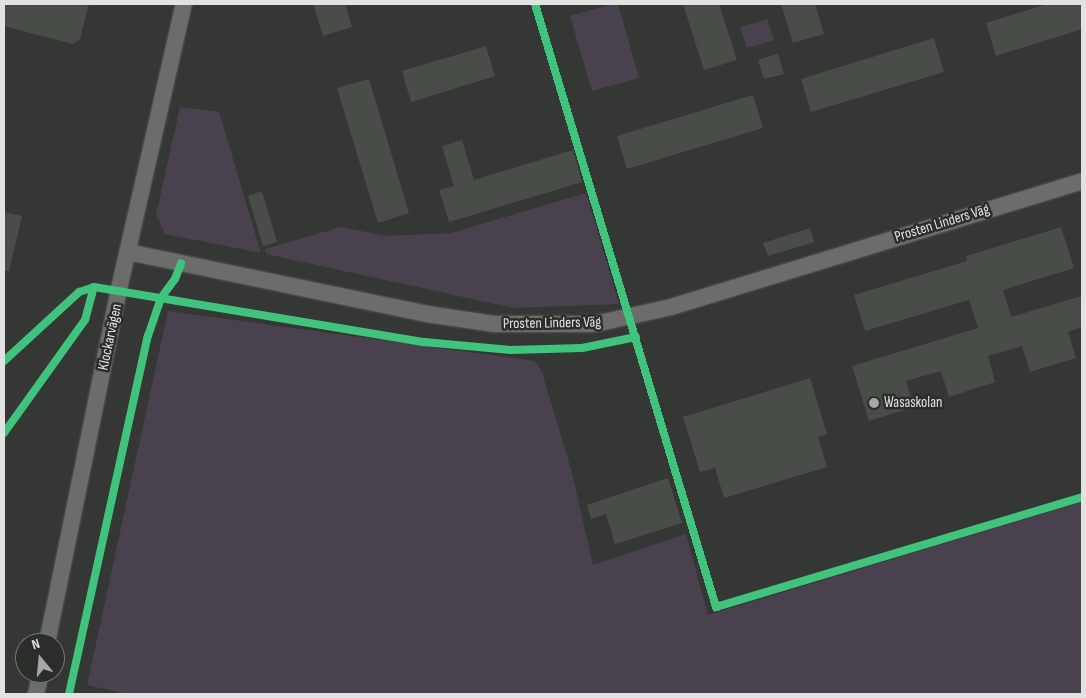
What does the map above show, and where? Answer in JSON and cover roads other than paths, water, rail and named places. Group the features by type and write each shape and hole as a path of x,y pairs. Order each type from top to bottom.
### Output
{"street":[{"name":"Klockarvägen","path":"49,633 128,252 184,4"},
{"name":"Prosten Linders Väg","path":"128,252 437,315 496,324 595,324 671,307 1082,181"}],"place":[{"name":"Wasaskolan","path":"874,403"}]}
